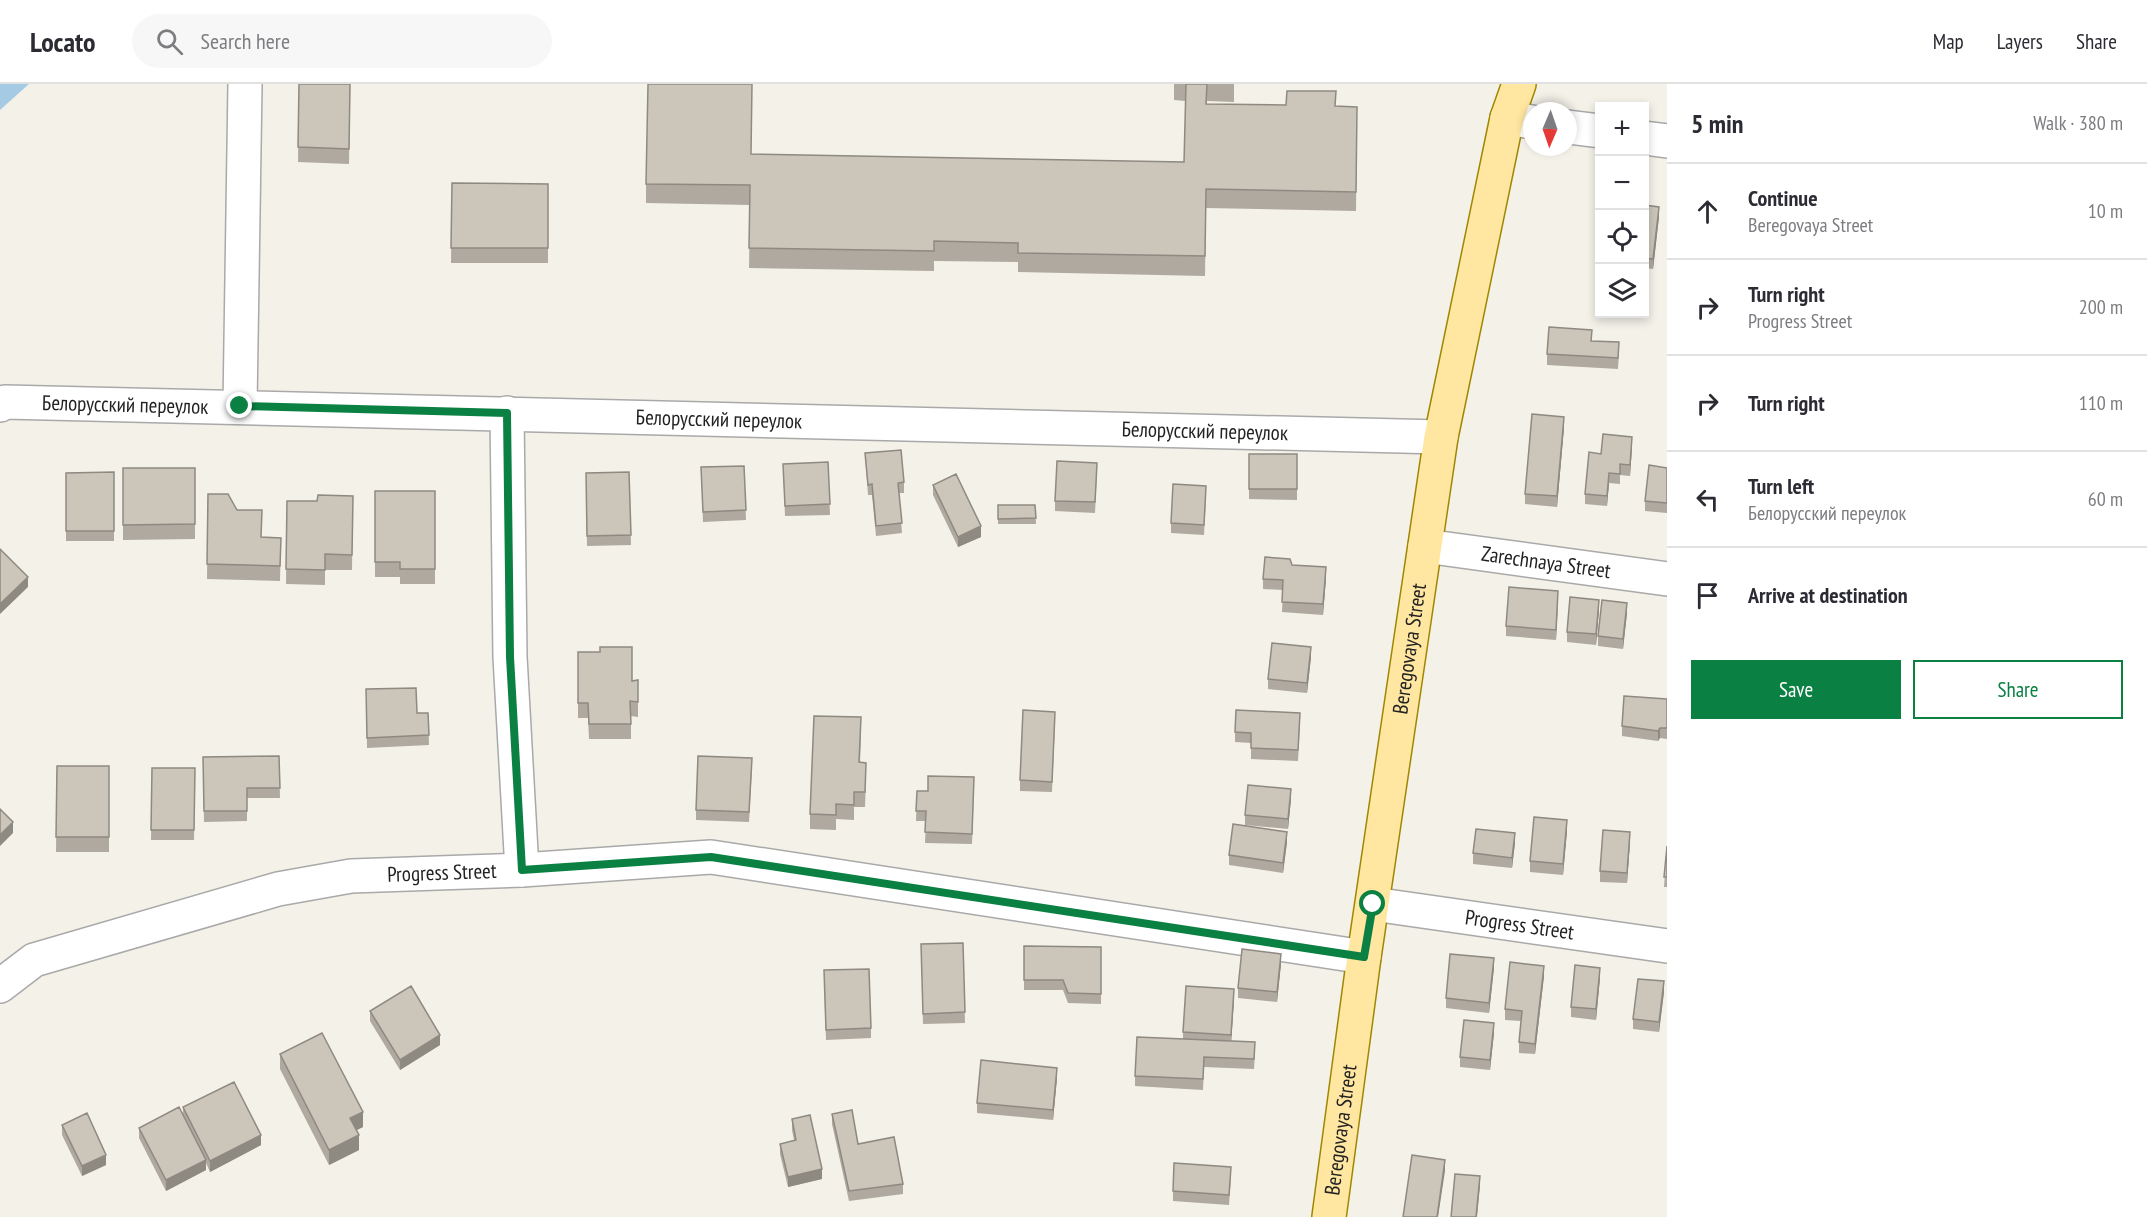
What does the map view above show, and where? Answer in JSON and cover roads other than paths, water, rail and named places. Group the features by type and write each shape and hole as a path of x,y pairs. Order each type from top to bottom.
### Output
{"main road":[{"name":"Beregovaya Street","path":"1329,1217 1364,957 1440,437 1519,120 1519,84"}],"street":[{"path":"240,406 245,84"},
{"path":"1577,128 1595,130"},
{"path":"1649,139 1667,141"},
{"name":"Белорусский переулок","path":"0,405 5,402 240,406 1440,437"},
{"path":"507,413 510,657 522,870"},
{"name":"Zarechnaya Street","path":"1425,546 1667,579"},
{"name":"Progress Street","path":"0,986 34,960 278,889 351,876 522,870 711,857 1364,957"},
{"name":"Progress Street","path":"1373,904 1667,946"}],"water":[{"path":"0,84 29,84 0,110"}]}
